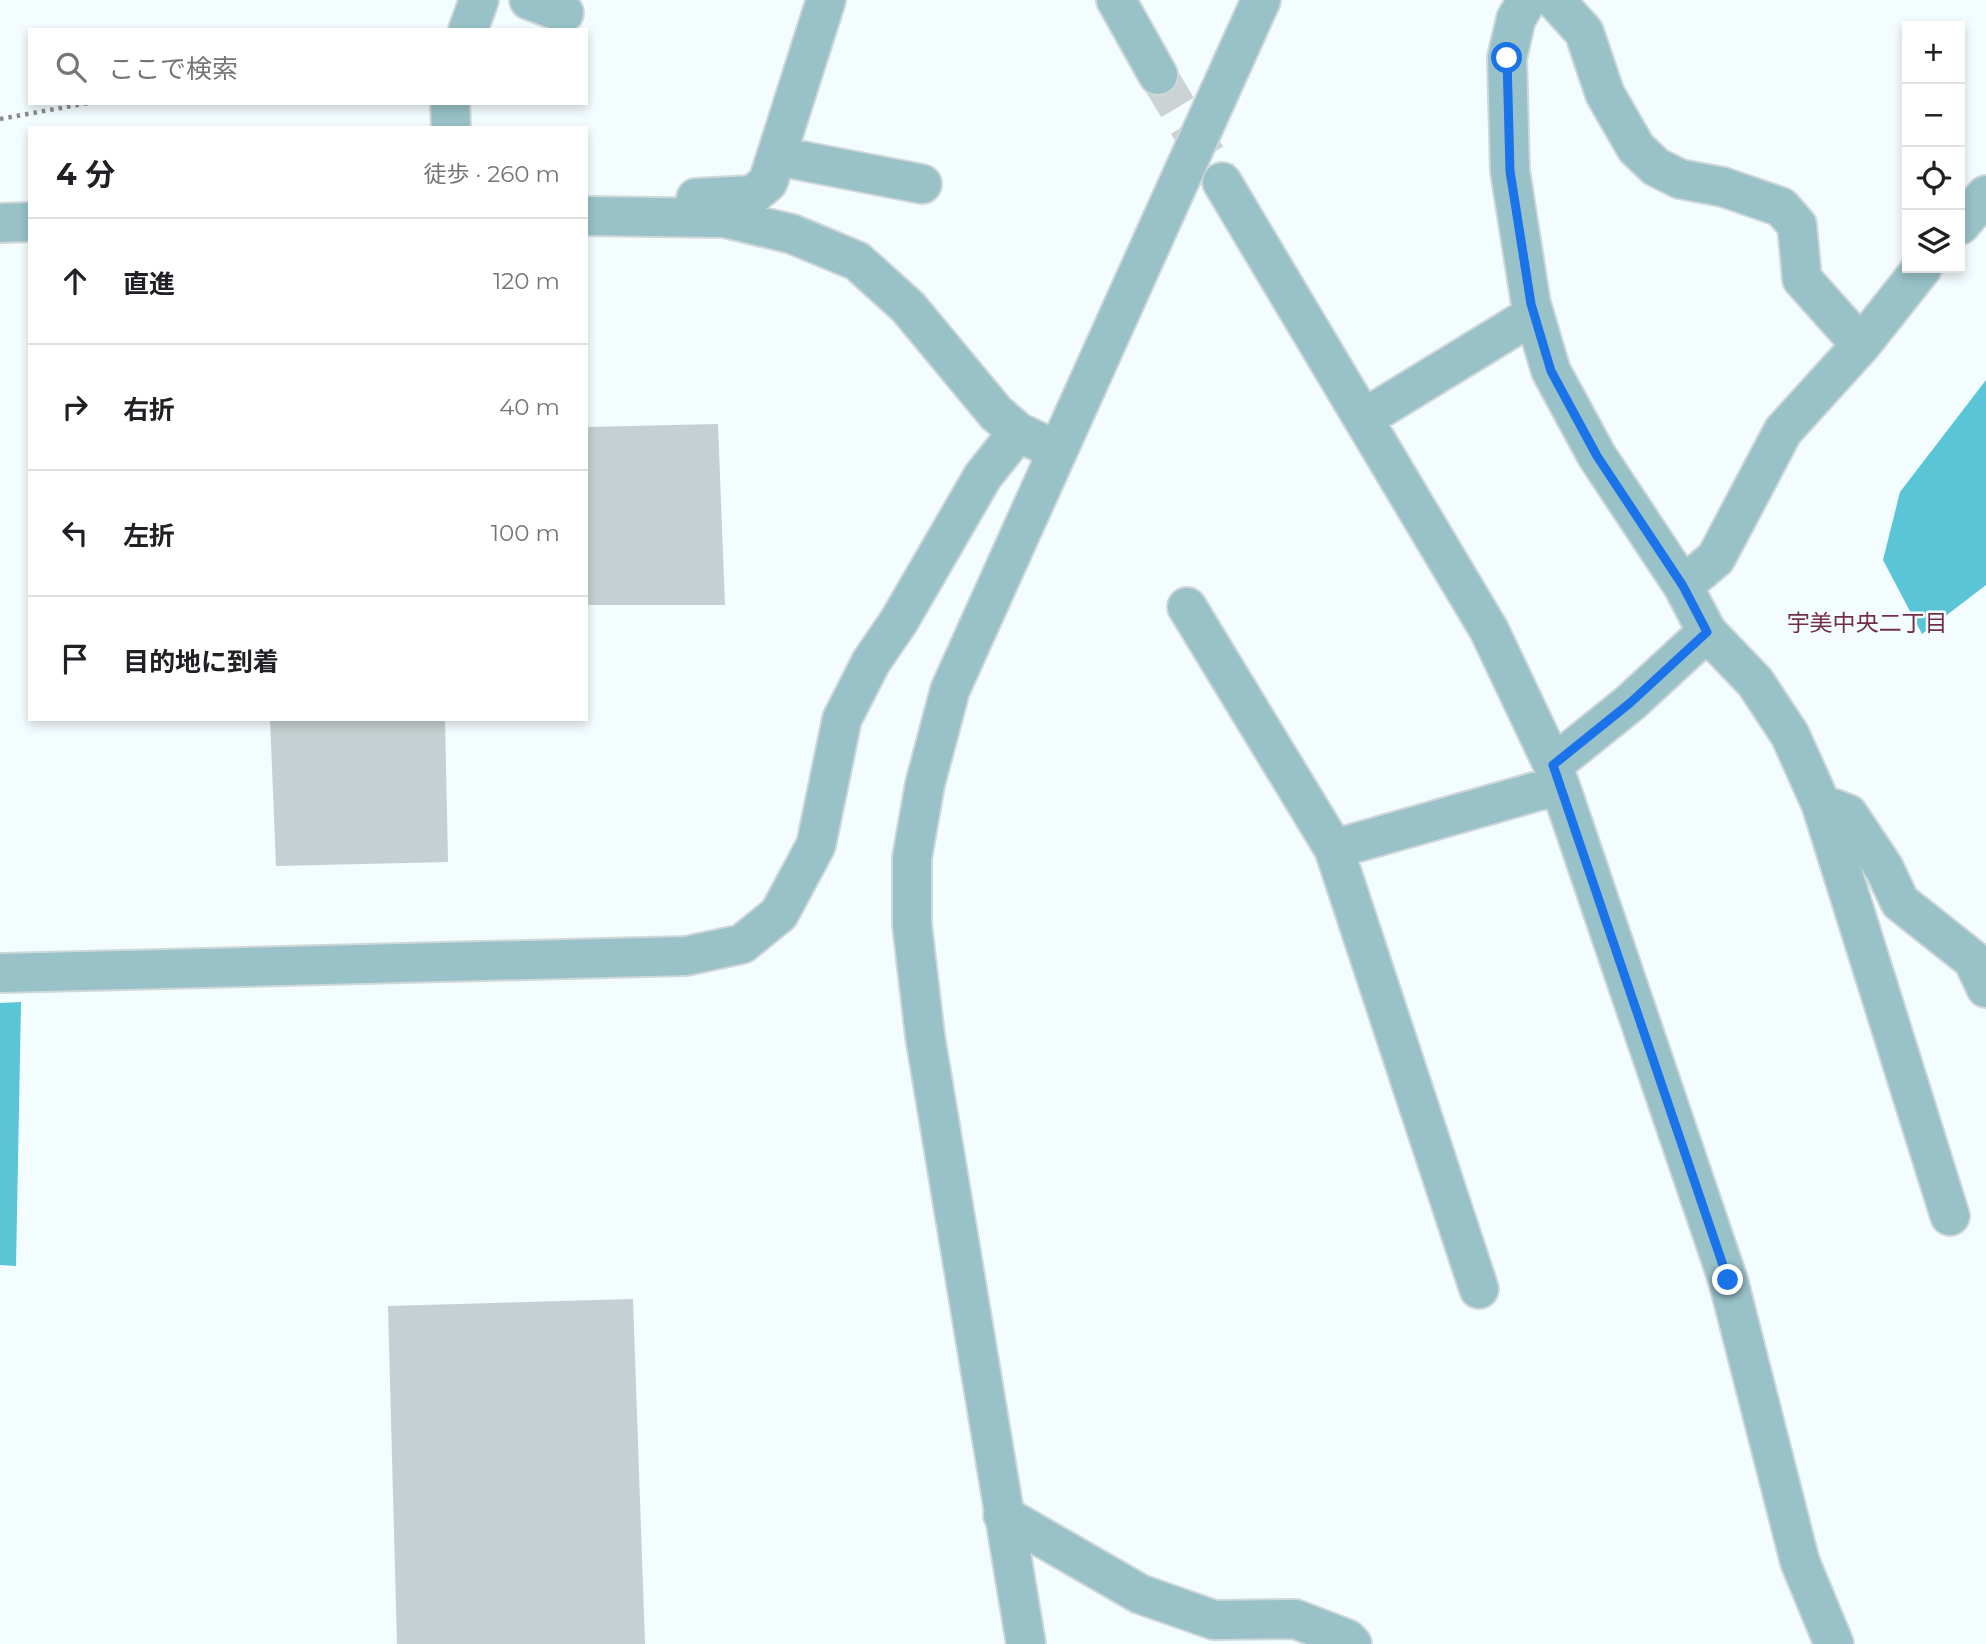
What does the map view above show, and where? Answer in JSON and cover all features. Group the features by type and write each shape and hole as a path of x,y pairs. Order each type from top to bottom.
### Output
{"street":[{"path":"469,28 479,0"},
{"path":"602,216 667,199 753,195 768,182 826,0"},
{"path":"1116,0 1158,75"},
{"path":"1026,1644 925,1036 912,923 912,858 925,784 950,690 1261,0"},
{"path":"1527,0 1516,19 1507,58 1510,171 1534,315 1551,371 1597,456 1683,586 1707,632 1762,692 1790,735 1821,804 1950,1216"},
{"path":"1555,0 1584,32 1605,94 1636,148 1656,167 1680,179 1723,187 1781,207 1797,225 1802,279 1861,345"},
{"path":"450,105 451,126"},
{"path":"777,156 922,184"},
{"path":"1222,182 1489,630 1556,775 1728,1280 1800,1562 1834,1644"},
{"path":"1965,219 1986,195"},
{"path":"602,216 725,218 792,234 857,261 908,307 996,412 1018,432 1060,451"},
{"path":"0,223 28,222"},
{"path":"1683,586 1716,558 1783,431 1861,345 1918,273"},
{"path":"1363,419 1534,315"},
{"path":"0,973 686,956 742,944 779,914 802,876 816,845 842,719 871,662 899,621 983,476 1018,432"},
{"path":"1187,607 1334,849 1479,1289"},
{"path":"1334,849 1556,775 1707,632"},
{"path":"1821,804 1848,814 1884,869 1900,902 1973,960 1986,988"},
{"path":"1003,1515 1140,1594 1214,1620 1295,1619 1347,1639 1352,1644"}],"path":[{"path":"0,119 77,105"}],"shaded area":[{"path":"1986,380 1986,585 1922,634 1883,560 1900,492"},
{"path":"21,1002 16,1266 0,1265 0,1003"}],"building":[{"path":"718,424 725,605 588,605 588,427"},
{"path":"270,721 445,721 448,862 276,866"},
{"path":"633,1299 645,1644 397,1644 388,1306"}],"tunnel":[{"path":"1158,75 1222,182"}],"district":[{"name":"宇美中央二丁目","path":"1867,623"}],"route":[{"path":"1507,58 1510,171 1531,304 1551,371 1597,456 1683,586 1707,632 1630,703 1553,765 1728,1280"}]}
